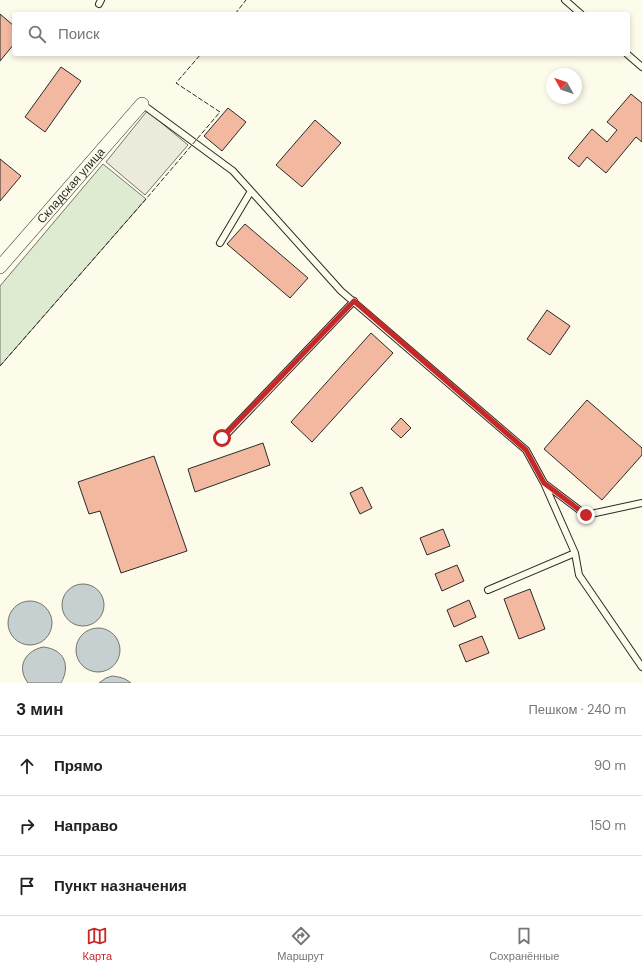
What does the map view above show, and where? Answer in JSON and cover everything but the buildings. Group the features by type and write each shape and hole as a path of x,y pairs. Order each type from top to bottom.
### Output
{"street":[{"name":"Складская улица","path":"0,267 142,104"}],"lane":[{"path":"565,0 579,12"},
{"path":"629,56 642,67"},
{"path":"142,104 232,171 341,291 526,450 544,483 575,552 580,574 642,667"},
{"path":"220,243 251,191"},
{"path":"222,438 354,301"},
{"path":"544,483 586,515 642,503"},
{"path":"488,590 575,552"}],"green space":[{"path":"103,164 146,199 0,366 0,286"}],"shaded area":[{"path":"147,111 188,145 145,195 106,162"},
{"path":"79,584 87,584 95,587 101,593 104,605 101,617 95,623 87,626 79,626 71,623 65,617 62,609 62,601 65,593 71,587"},
{"path":"34,601 46,607 51,615 51,631 46,639 38,644 26,645 14,639 9,631 8,619 14,607 22,602"},
{"path":"98,628 110,632 116,638 120,650 116,662 110,668 98,672 86,668 80,662 76,650 80,638 86,632"},
{"path":"43,647 56,651 64,659 65,670 61,683 28,683 24,677 24,660 31,652"},
{"path":"112,676 122,678 131,683 99,683"}],"fence":[{"path":"237,12 246,0"},
{"path":"0,366 220,112 176,83 199,56"}],"route":[{"path":"222,438 354,301 526,450 544,483 586,515"}]}
